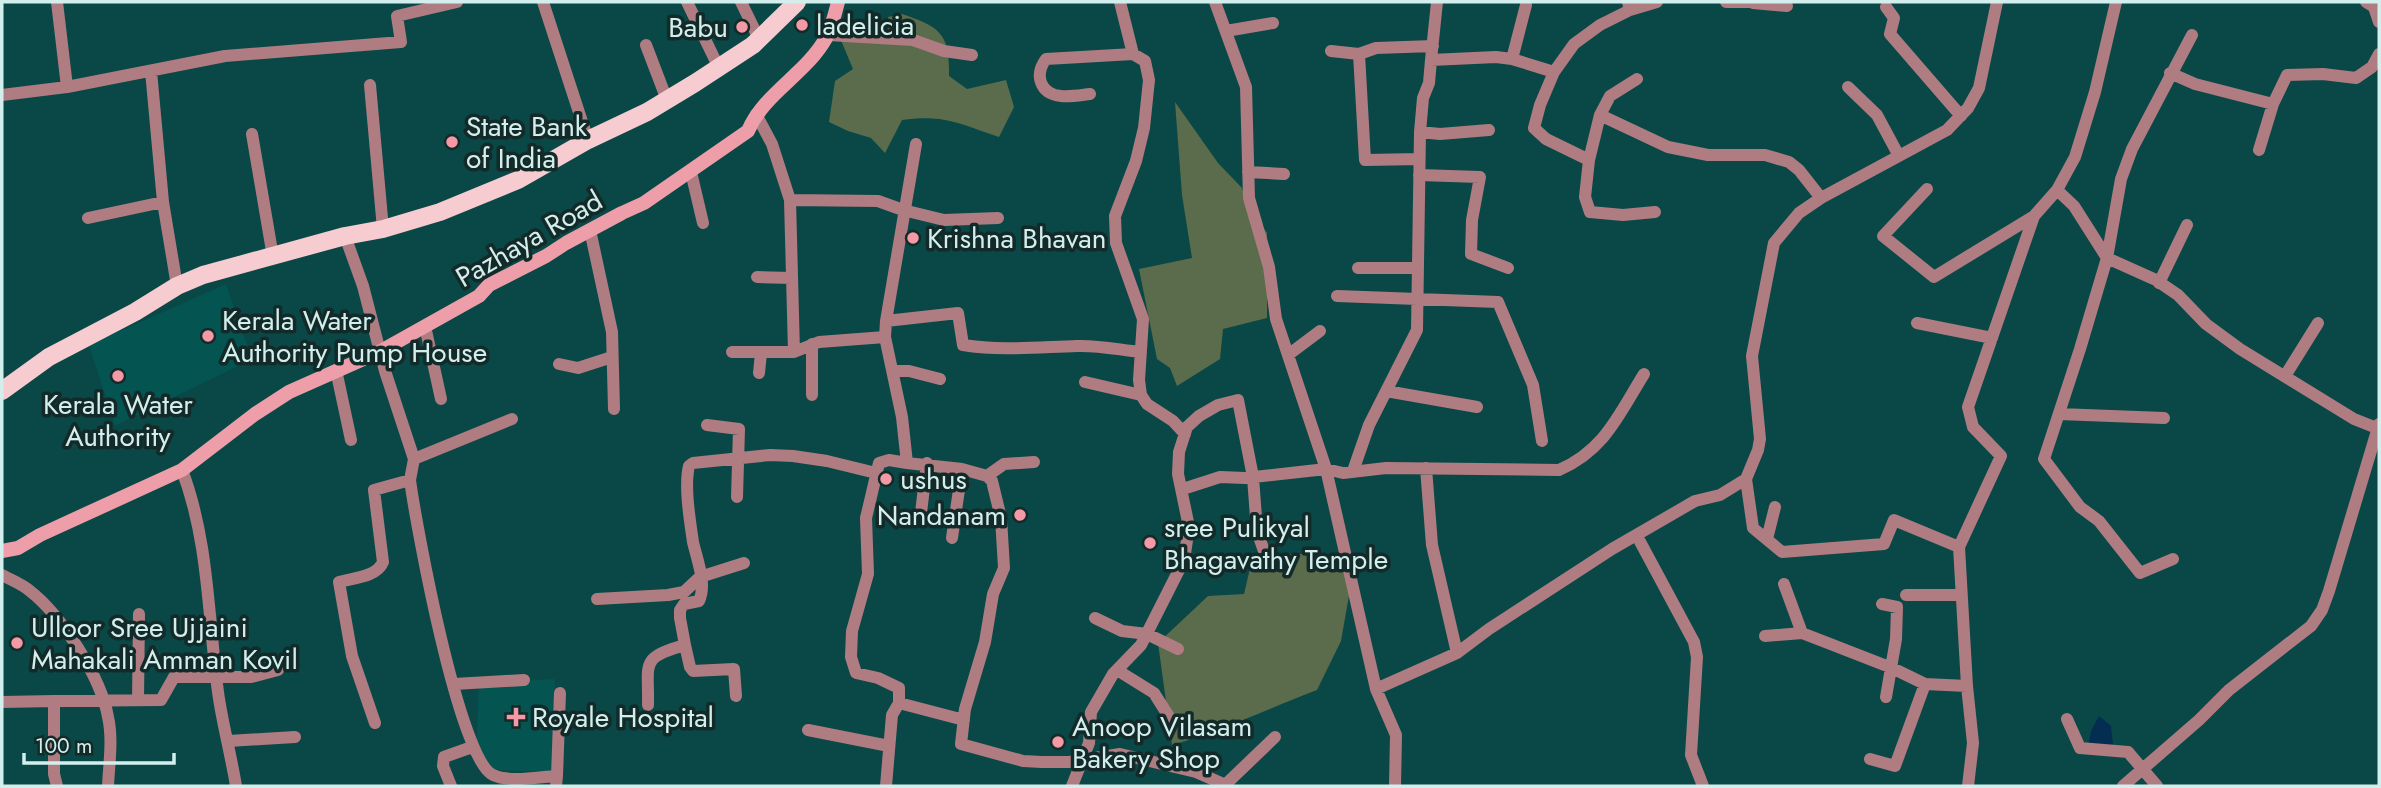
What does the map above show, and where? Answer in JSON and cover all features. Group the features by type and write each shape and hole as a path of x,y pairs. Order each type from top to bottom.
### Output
{"main road":[{"path":"4,384 177,286 203,275 440,212 518,180 667,100 719,68 760,39 797,2"}],"street":[{"path":"57,2 67,87"},
{"path":"2,95 67,87 225,56 401,42 397,16 457,2"},
{"path":"543,2 588,141"},
{"path":"687,2 719,68"},
{"path":"741,2 760,39"},
{"name":"Pazhaya Road","path":"2,551 18,548 182,470 255,414 289,392 379,352 479,296 489,285 645,203 748,131 755,114 813,56 828,35 838,2"},
{"path":"1121,2 1133,54"},
{"path":"1216,2 1246,86 1249,198 1269,267 1276,318 1326,469 1377,689 1396,735 1395,786"},
{"path":"1353,471 1369,425 1417,330 1420,132 1423,98 1429,83 1437,2"},
{"path":"1588,160 1546,139 1534,128 1554,72 1574,44 1600,25 1629,6 1657,2"},
{"path":"1726,2 1787,6"},
{"path":"1959,547 1894,520 1884,544 1782,552 1754,528 1746,479 1760,439 1752,356 1774,243 1800,213 1821,198 1947,130 1961,116 1979,88 1997,2"},
{"path":"1927,188 1883,236 1934,277 2034,216 2057,190 2075,157 2095,92 2116,2"},
{"path":"2365,2 2374,7 2379,22"},
{"path":"1512,59 1526,5"},
{"path":"1886,7 1894,18 1890,34 1961,116"},
{"path":"1226,31 1273,23"},
{"path":"828,35 913,40 944,51 972,55"},
{"path":"2173,559 2140,573 2099,521 2080,507 2044,459 2107,258 2120,179 2170,73 2192,35"},
{"path":"646,45 667,100"},
{"path":"1331,51 1359,54 1376,48 1433,46"},
{"path":"1090,94 1060,96 1046,91 1039,80 1040,67 1046,59 1133,54 1145,61 1149,80 1144,128 1136,161 1115,216 1116,243 1143,319 1139,380 1141,395 1147,404 1173,421 1185,433"},
{"path":"1359,54 1365,160 1419,159"},
{"path":"2259,150 2273,104 2287,75 2323,74 2356,78 2372,67 2379,54"},
{"path":"1431,60 1470,57 1512,59 1554,72"},
{"path":"151,71 163,202 177,286"},
{"path":"2170,73 2196,84 2273,104"},
{"path":"1637,79 1610,96 1600,116 1588,160 1585,197 1590,212 1623,215 1655,212"},
{"path":"370,85 383,229"},
{"path":"1848,87 1877,115 1899,156"},
{"path":"755,114 772,144 790,200 794,352"},
{"path":"1600,116 1668,147 1708,155 1765,155 1789,162 1799,170 1821,198"},
{"path":"1420,132 1440,134 1489,130"},
{"path":"252,134 272,257"},
{"path":"907,463 902,417 885,337 903,211 916,144"},
{"path":"691,172 703,223"},
{"path":"1248,172 1284,174"},
{"path":"1419,175 1480,177 1472,220 1471,254 1508,268"},
{"path":"2057,190 2074,206 2107,258 2160,283 2178,295 2206,324 2240,349 2354,419 2379,427 2329,592 2318,618 2229,690 2123,786"},
{"path":"790,200 878,201 903,211 944,220 998,218"},
{"path":"88,218 163,202"},
{"path":"1968,786 1973,743 1959,547 2001,456 1973,427 1968,407 2034,216"},
{"path":"2160,283 2187,225"},
{"path":"590,230 612,332 614,409"},
{"path":"345,236 363,286 379,352 414,459 410,480 437,626 472,747 486,769 493,775 506,778 557,781 560,693"},
{"path":"1358,268 1417,268"},
{"path":"757,277 792,278"},
{"path":"1337,296 1498,302 1533,385 1542,441"},
{"path":"886,321 958,313 963,345 980,348 1080,346 1141,352"},
{"path":"1916,323 1992,338"},
{"path":"2285,376 2318,323"},
{"path":"425,326 441,399"},
{"path":"1288,355 1320,331"},
{"path":"732,352 794,352 812,344 885,337"},
{"path":"812,344 812,396"},
{"path":"759,373 761,353"},
{"path":"559,364 578,368 612,357"},
{"path":"336,370 351,440"},
{"path":"892,371 909,371 940,379"},
{"path":"1183,489 1220,477 1253,477 1326,469 1343,473 1426,468 1559,470 1574,463 1602,442 1644,374"},
{"path":"1085,382 1141,395"},
{"path":"1386,391 1477,407"},
{"path":"1072,786 1089,743 1091,712 1117,670 1141,645 1184,560 1189,527 1178,474 1179,452 1185,433 1199,416 1219,405 1238,400 1253,477 1257,531 1265,554"},
{"path":"2059,414 2164,418"},
{"path":"414,459 512,419"},
{"path":"707,425 739,429 737,497"},
{"path":"736,696 734,669 693,671 685,645 680,610 684,604 699,601 701,597 690,520 689,466 693,463 770,455 797,457 876,473"},
{"path":"886,786 892,715 899,704 899,688 878,678 856,673 851,657 852,631 868,574 866,518 876,473 879,463 883,461 896,460 962,468 987,476 992,481 1004,549 1004,568 993,594 985,642 969,694 961,744 1023,761 1069,762 1120,754 1196,772 1227,785 1275,737"},
{"path":"987,476 1004,464 1034,462"},
{"path":"920,521 927,463"},
{"path":"952,538 962,468"},
{"path":"1426,468 1432,545 1457,653"},
{"path":"182,470 198,521 207,579 216,678 236,786"},
{"path":"1377,689 1457,653 1489,629 1612,549 1695,501 1720,495 1746,479"},
{"path":"375,723 352,656 340,582 381,568 383,562 374,489 410,480"},
{"path":"1766,539 1775,507"},
{"path":"1637,536 1694,642 1697,657 1691,755 1703,786"},
{"path":"597,599 684,592 700,577 744,563"},
{"path":"2,575 29,590 64,625 95,679 108,717 110,743 107,786"},
{"path":"1784,584 1802,632"},
{"path":"1906,595 1961,595"},
{"path":"1882,604 1897,607 1892,668 1886,697"},
{"path":"138,700 139,614"},
{"path":"1095,618 1122,631 1147,635 1178,649"},
{"path":"1765,636 1802,632 1925,684 1967,686"},
{"path":"648,705 648,666 653,657 662,651 685,645"},
{"path":"2,702 161,700 173,677 251,677 278,670"},
{"path":"1117,670 1154,693 1173,723"},
{"path":"454,684 524,680"},
{"path":"1870,759 1895,766 1925,684"},
{"path":"54,701 54,774 57,786"},
{"path":"899,704 964,720"},
{"path":"2067,719 2080,748 2128,751 2157,786"},
{"path":"808,730 889,746"},
{"path":"229,741 295,737"},
{"path":"450,786 443,766 444,757 472,747"}],"shaded area":[{"name":"Kerala Water Authority","path":"226,284 252,359 115,426 89,345"},
{"name":"Royale Hospital","path":"555,679 552,772 494,770 476,751 479,683"},
{"path":"2099,716 2111,726 2113,745 2087,751 2091,731"}],"green space":[{"path":"902,14 926,23 940,34 947,50 949,76 967,89 1006,80 1014,107 999,137 941,119 902,120 885,153 871,138 829,122 835,81 853,69 840,38 856,29 888,32 888,17"},
{"path":"1175,102 1218,163 1242,188 1247,205 1267,233 1267,318 1223,329 1220,359 1177,386 1170,368 1157,359 1139,269 1192,258 1182,195"},
{"path":"1279,554 1323,554 1354,567 1341,641 1317,690 1227,727 1172,745 1158,643 1208,596 1244,594 1251,564"}],"place":[{"name":"ladelicia","path":"802,25"},
{"name":"Babu","path":"742,27"},
{"name":"State Bank of India","path":"452,142"},
{"name":"Krishna Bhavan","path":"913,238"},
{"name":"Kerala Water Authority Pump House","path":"208,336"},
{"name":"Kerala Water Authority","path":"118,376"},
{"name":"ushus","path":"886,479"},
{"name":"Nandanam","path":"1020,515"},
{"name":"sree Pulikyal Bhagavathy Temple","path":"1150,543"},
{"name":"Ulloor Sree Ujjaini Mahakali Amman Kovil","path":"17,643"},
{"name":"Royale Hospital","path":"516,717"},
{"name":"Anoop Vilasam Bakery Shop","path":"1058,742"}]}
